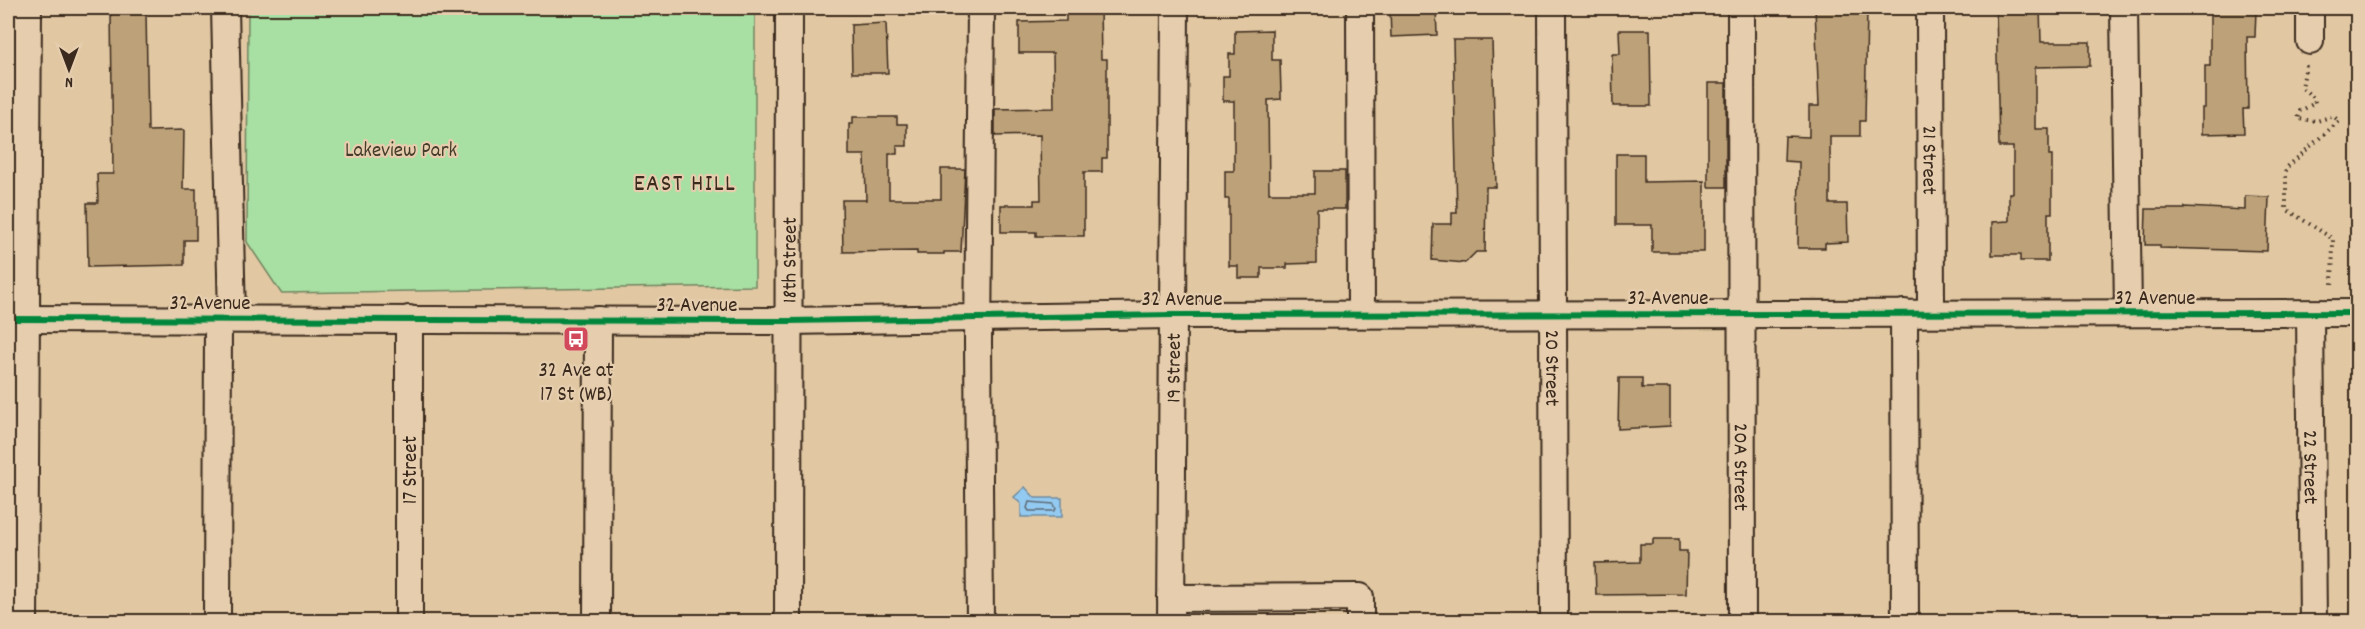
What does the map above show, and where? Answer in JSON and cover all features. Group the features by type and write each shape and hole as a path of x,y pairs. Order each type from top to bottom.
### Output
{"street":[{"path":"24,621 17,319 28,8"},
{"path":"217,621 225,319 225,8"},
{"name":"18th Street","path":"788,621 789,8"},
{"path":"981,8 979,317 981,621"},
{"name":"19 Street","path":"1171,610 1175,8"},
{"path":"1360,8 1361,314"},
{"name":"20 Street","path":"1552,8 1554,621"},
{"name":"20A Street","path":"1741,8 1742,621"},
{"name":"21 Street","path":"1930,8 1931,313"},
{"path":"2124,8 2128,313"},
{"path":"2310,8 2310,41"},
{"path":"1904,313 1905,621"},
{"name":"32 Avenue","path":"17,319 788,321 1361,314 2358,313"},
{"name":"22 Street","path":"2310,314 2313,621"},
{"name":"17 Street","path":"409,319 409,621"},
{"path":"597,621 598,320"},
{"path":"1171,610 1360,597 1360,621"}],"path":[{"path":"2310,41 2302,88 2314,98 2315,103 2300,111 2298,119 2317,121 2333,116 2338,121 2286,168 2286,209 2333,239 2332,287"}],"green space":[{"name":"Lakeview Park","path":"248,8 755,8 755,286 281,293 247,242"}],"water":[{"path":"1025,487 1035,498 1062,498 1062,517 1021,517 1021,504 1014,497"}],"building":[{"path":"1066,8 1100,8 1101,59 1107,59 1107,158 1102,158 1102,172 1084,172 1084,236 1036,236 1036,232 1001,232 1001,205 1034,205 1034,200 1041,200 1040,135 995,136 995,109 1054,108 1053,53 1019,53 1019,22 1066,21"},
{"path":"1436,8 1437,35 1391,37 1390,9"},
{"path":"1815,8 1867,8 1865,121 1860,121 1860,136 1830,136 1830,204 1847,204 1848,242 1825,243 1825,248 1798,248 1799,162 1784,161 1785,136 1809,137 1809,106 1819,106"},
{"path":"1996,8 2040,8 2041,42 2090,42 2090,66 2035,67 2035,129 2049,129 2049,156 2052,156 2052,213 2048,213 2048,261 2020,261 2020,255 1992,255 1992,222 2009,221 2009,193 2013,193 2013,147 1999,147"},
{"path":"2210,8 2256,9 2255,37 2247,37 2248,109 2243,109 2244,133 2202,134 2202,108 2205,108 2205,66 2210,66"},
{"path":"111,11 146,11 148,131 184,130 183,189 196,189 196,240 184,240 184,265 88,267 87,203 98,203 97,174 113,174"},
{"path":"886,23 888,73 852,73 851,25"},
{"path":"1272,30 1272,60 1280,60 1281,99 1268,100 1269,193 1315,193 1315,171 1345,171 1345,209 1317,209 1317,263 1287,264 1287,268 1261,268 1261,278 1238,278 1238,266 1229,266 1229,199 1225,199 1225,171 1234,171 1234,101 1223,101 1223,76 1229,76 1229,54 1235,54 1235,31"},
{"path":"1619,30 1650,30 1651,106 1613,106 1612,54 1620,54"},
{"path":"1453,40 1492,40 1496,187 1486,187 1485,252 1476,252 1465,263 1432,260 1433,224 1452,224 1452,213 1457,213"},
{"path":"1708,83 1726,83 1726,187 1708,187"},
{"path":"853,117 897,117 897,124 907,124 907,146 897,146 897,154 889,154 889,199 941,199 941,169 965,169 961,252 917,254 917,251 843,252 842,200 866,200 865,155 849,155 849,124 853,124"},
{"path":"1616,154 1644,154 1644,182 1704,181 1704,252 1652,252 1652,225 1616,225"},
{"path":"2245,196 2269,197 2267,251 2160,248 2160,245 2145,245 2146,209 2185,209 2185,207 2245,210"},
{"path":"1619,378 1642,378 1642,388 1670,388 1670,426 1618,429"},
{"path":"1653,539 1679,539 1679,551 1687,551 1686,594 1596,595 1595,563 1640,562 1640,544 1653,544"}],"cycle path":[{"path":"8,319 788,321 1173,315 2358,313"}],"place":[{"name":"32 Ave at 17 St (WB)","path":"576,339"}],"district":[{"name":"EAST HILL","path":"685,182"}]}
